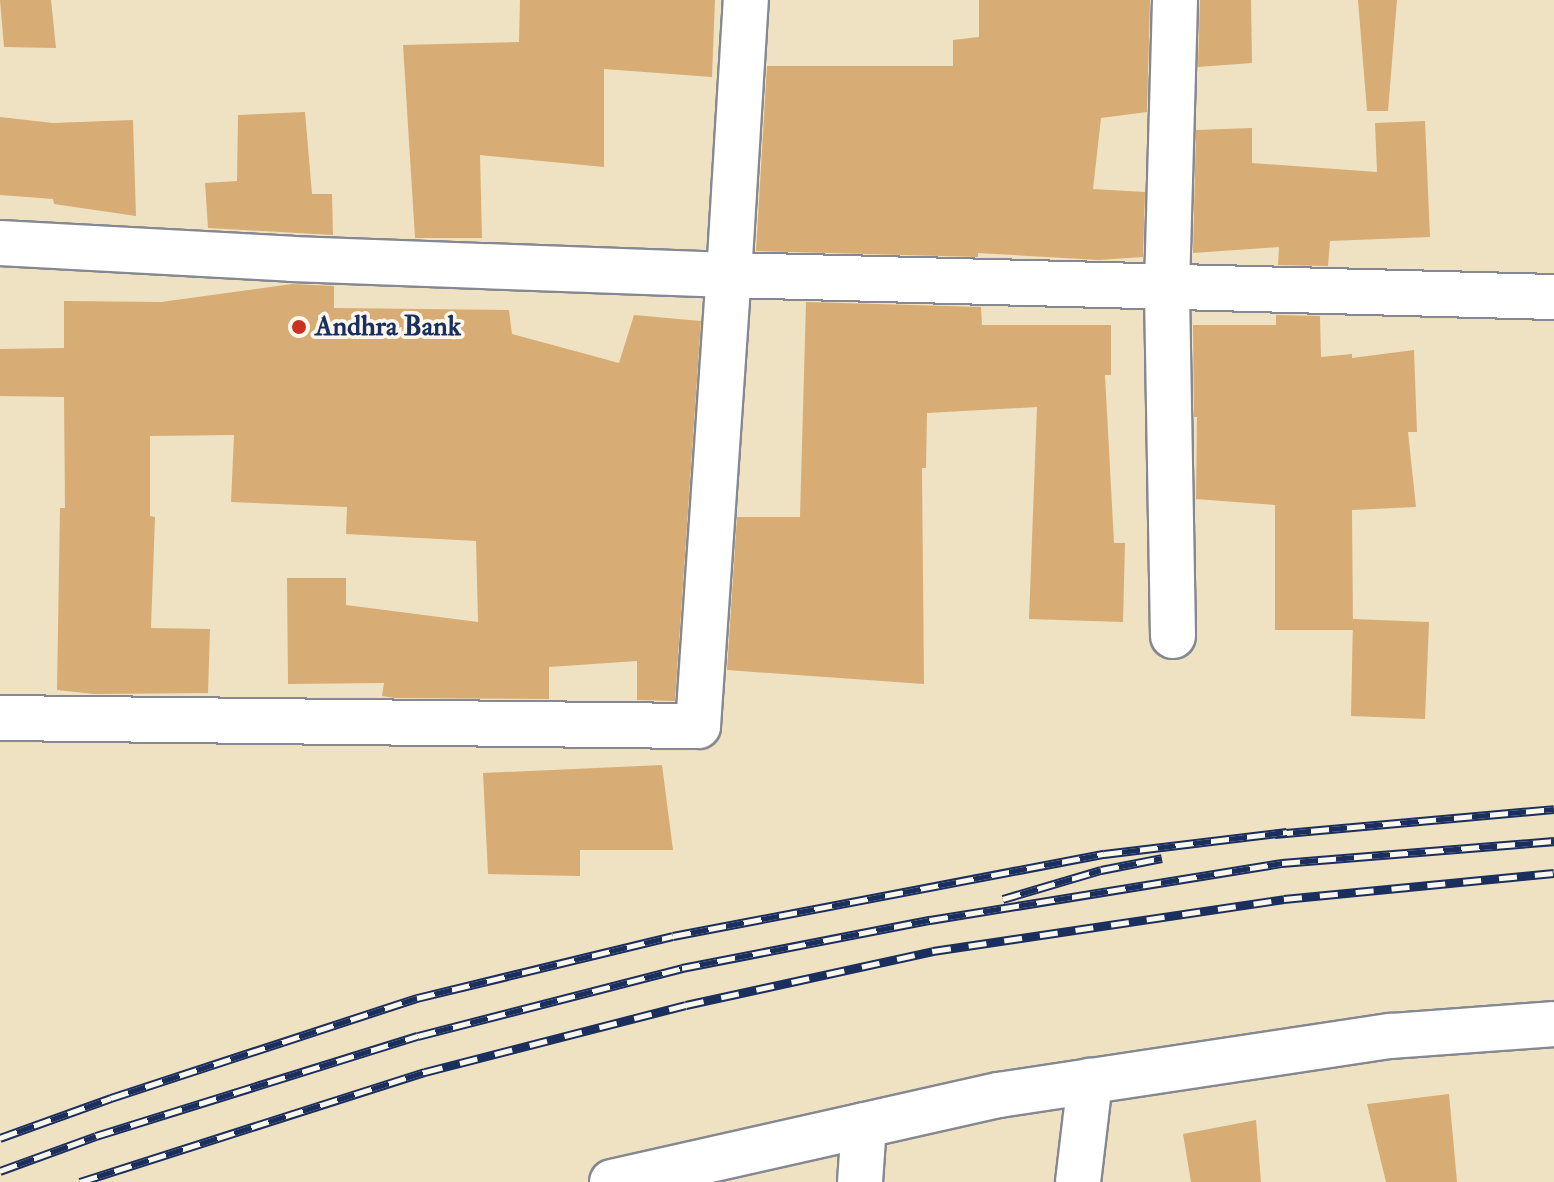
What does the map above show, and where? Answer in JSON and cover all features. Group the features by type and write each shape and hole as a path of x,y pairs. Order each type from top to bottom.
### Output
{"street":[{"path":"0,718 698,726 746,0"},
{"path":"1173,636 1167,287 1175,0"},
{"path":"0,243 292,259 729,275 1554,297"},
{"path":"612,1182 999,1095 1391,1036 1554,1024"},
{"path":"1078,1182 1090,1081"},
{"path":"860,1182 864,1125"}],"building":[{"path":"0,0 51,0 56,48 4,47"},
{"path":"520,0 715,0 712,77 604,69 604,167 480,155 482,238 415,238 403,45 519,42"},
{"path":"979,0 1150,0 1147,112 1101,118 1093,189 1145,192 1143,257 1099,260 978,253 978,257 756,251 767,66 953,66 953,40 979,37"},
{"path":"1200,0 1251,0 1252,63 1198,67"},
{"path":"1358,0 1397,0 1388,111 1367,111"},
{"path":"305,112 312,194 332,194 333,235 208,228 205,183 237,181 238,115"},
{"path":"0,117 53,123 133,120 136,216 54,204 53,199 0,195"},
{"path":"1425,121 1430,237 1330,241 1328,266 1278,265 1279,247 1193,253 1196,130 1252,128 1252,163 1377,172 1375,123"},
{"path":"292,284 334,286 334,308 509,310 512,334 619,363 634,315 701,321 675,701 637,700 637,661 549,667 549,699 395,698 382,696 384,683 288,684 287,578 346,578 346,605 478,622 476,541 346,534 347,507 231,502 234,435 150,436 150,516 155,517 151,628 210,629 208,693 94,694 57,690 60,508 65,508 64,397 0,396 0,349 64,348 64,301 161,302"},
{"path":"806,302 981,307 982,325 1111,325 1111,375 1105,375 1114,543 1125,543 1123,622 1029,619 1037,407 927,413 926,468 922,468 924,684 727,670 737,517 800,517"},
{"path":"1276,315 1320,316 1321,357 1352,354 1352,358 1414,350 1417,432 1408,432 1416,507 1352,510 1353,630 1275,630 1275,505 1196,499 1197,417 1194,417 1193,325 1276,325"},
{"path":"1353,619 1429,622 1425,719 1351,716"},
{"path":"662,765 673,850 580,850 580,876 488,874 483,773"},
{"path":"1449,1094 1457,1182 1386,1182 1367,1104"},
{"path":"1256,1120 1261,1182 1191,1182 1183,1134"}],"railway":[{"path":"1275,834 1554,809"},
{"path":"0,1138 111,1098 417,998 673,936 1104,854 1287,832"},
{"path":"0,1171 96,1136 418,1036 682,968 930,920 1282,863 1554,841"},
{"path":"1003,899 1101,870 1162,858"},
{"path":"80,1182 425,1072 686,1005 933,951 1284,899 1554,873"}],"place":[{"name":"Andhra Bank","path":"299,327"}]}
